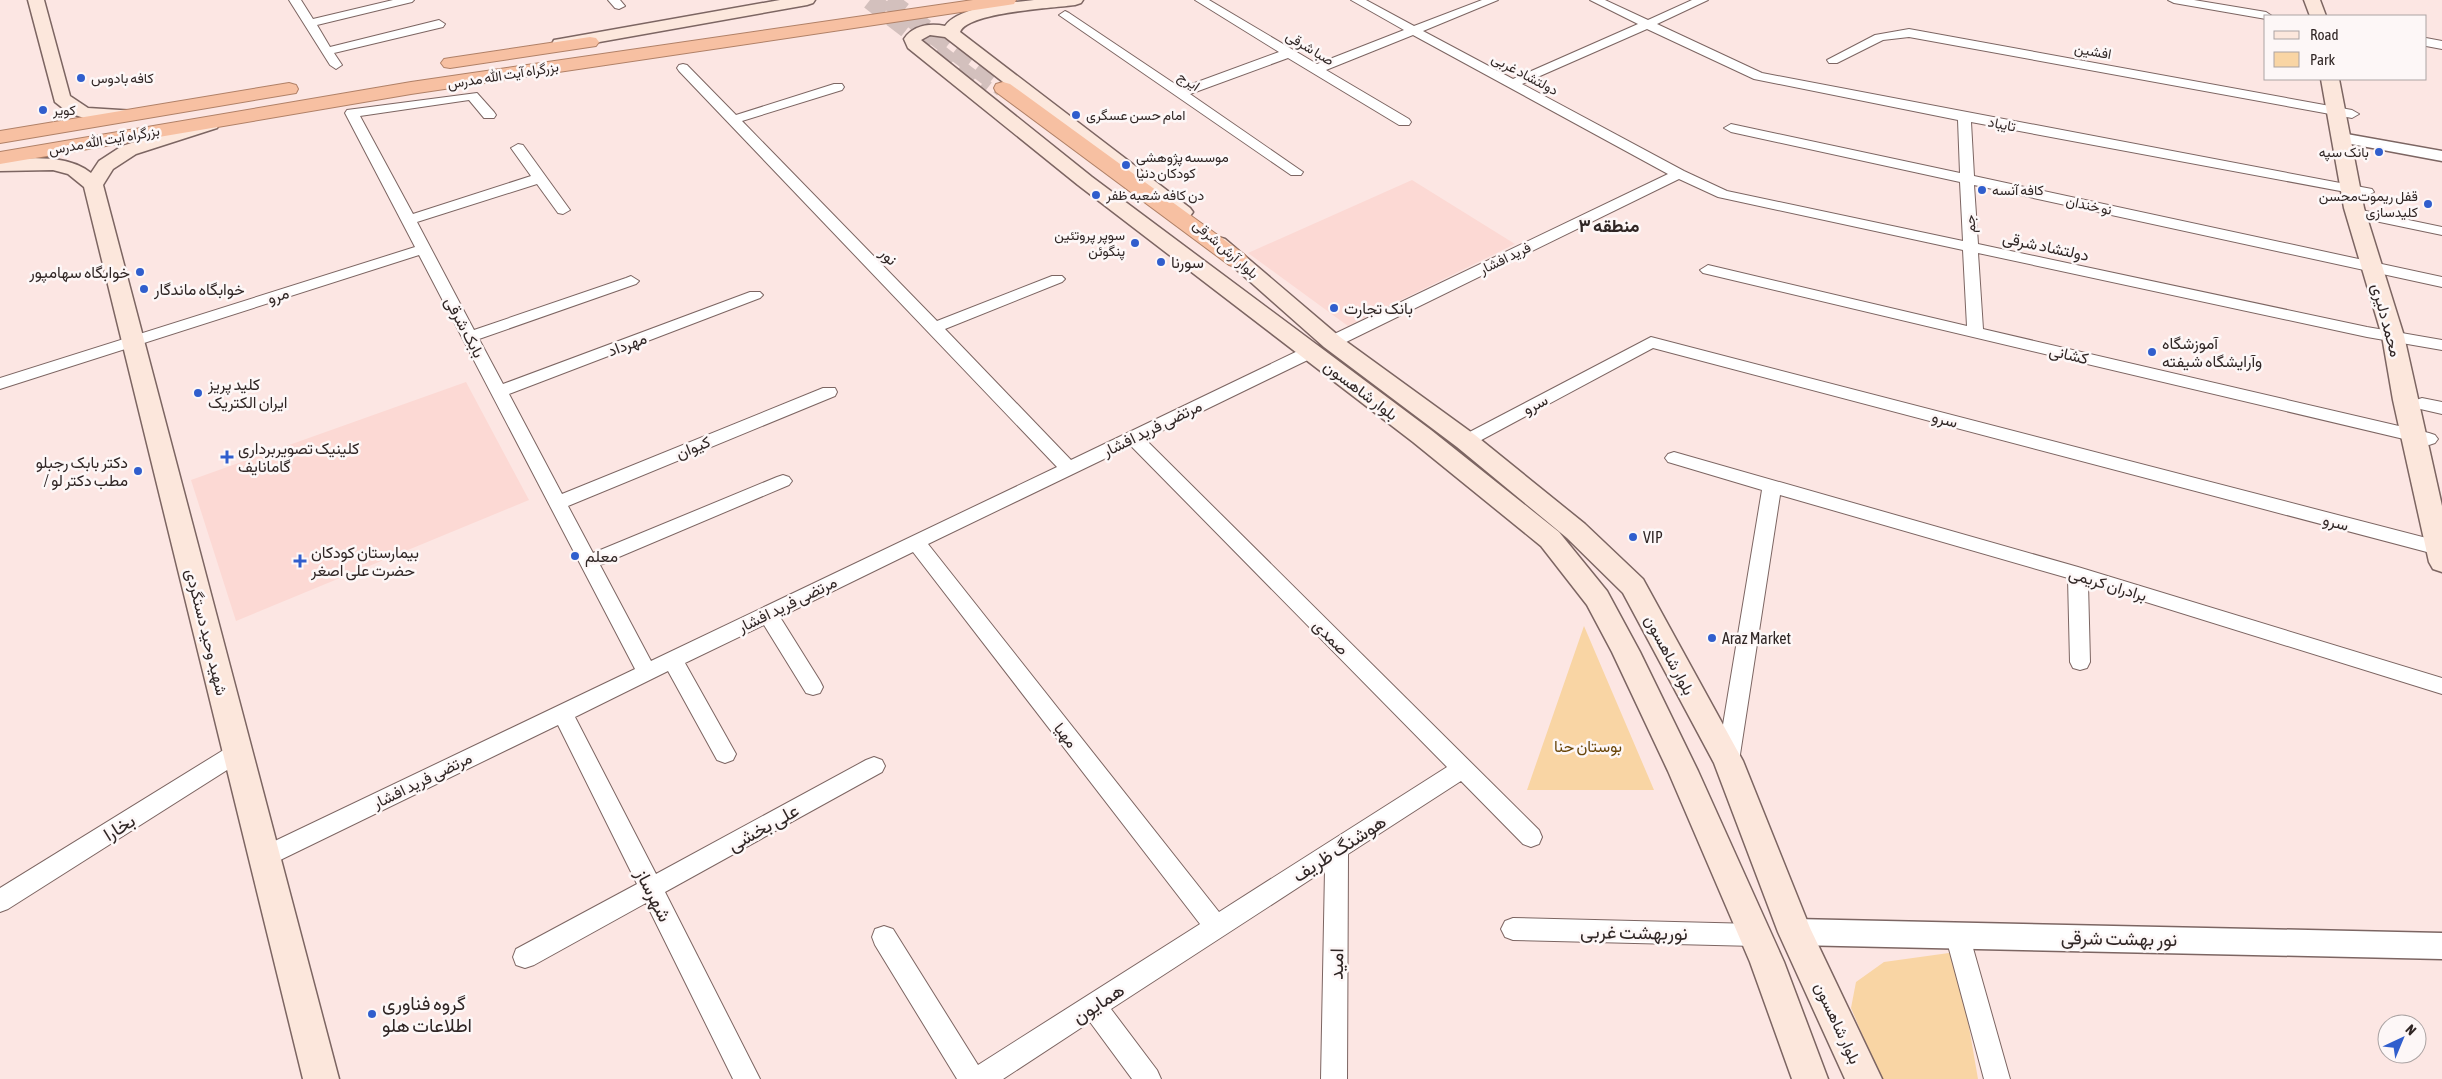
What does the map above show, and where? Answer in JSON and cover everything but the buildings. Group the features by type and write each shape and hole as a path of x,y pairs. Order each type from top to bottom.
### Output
{"highway":[{"name":"بزرگراه آیت الله مدرس","path":"434,66 894,0"},
{"name":"بزرگراه آیت الله مدرس","path":"0,158 460,81 1008,0"},
{"name":"بزرگراه آیت الله مدرس","path":"0,137 306,86"},
{"path":"994,89 1237,260"}],"main road":[{"path":"36,0 61,98 71,109 94,114 130,115"},
{"path":"502,55 807,0"},
{"path":"951,33 954,24 967,18 998,11 1076,0"},
{"path":"2312,0 2318,15"},
{"name":"بلوار آرش شرقی","path":"933,30 951,33 1187,215 1237,260 1321,347 1085,181 914,44 912,39 924,31 933,30"},
{"name":"محمد دلیری","path":"2330,80 2344,112 2359,191 2380,268 2402,338 2432,406 2421,437 2442,497"},
{"name":"محمد دلیری","path":"2344,80 2344,112"},
{"name":"بلوار آرش شرقی","path":"994,89 1085,181"},
{"path":"0,165 54,164 75,170 93,185 106,165 129,150 230,118"},
{"name":"شهید وحید دستگردی","path":"93,185 321,1079"},
{"name":"محمد دلیری","path":"2402,338 2441,553"},
{"name":"بلوار شاهسون","path":"1321,347 1466,441 1576,531 1633,586 1728,762 1796,932 1864,1079"},
{"name":"بلوار شاهسون","path":"1321,347 1422,436 1550,539 1597,598 1684,770 1755,935 1810,1079"},
{"path":"1644,688 1665,701 1677,700 1685,695 1688,689"}],"street":[{"path":"295,0 339,76"},
{"path":"310,23 408,0"},
{"name":"صبا شرقی","path":"1200,0 1404,122"},
{"name":"دولتشاد غربی","path":"1357,0 1679,174"},
{"path":"1316,69 1492,0"},
{"path":"1596,0 1647,24"},
{"path":"1512,84 1702,0"},
{"path":"2174,0 2264,16"},
{"name":"ایرج","path":"1065,15 1296,172"},
{"path":"326,51 439,24"},
{"name":"تایباد","path":"1647,24 1758,76 1964,117 2359,191"},
{"name":"افشین","path":"1833,60 1893,32 1909,33 2344,112"},
{"path":"2427,42 2442,45"},
{"path":"1180,93 1289,53"},
{"name":"نور","path":"683,68 1069,468"},
{"path":"733,120 838,87"},
{"name":"بابک شرقی","path":"489,115 472,96 352,113 646,671"},
{"name":"جم","path":"1964,117 1975,332"},
{"name":"نو خندان","path":"1730,128 2442,282"},
{"path":"2350,140 2442,156"},
{"path":"518,148 563,210"},
{"name":"دولتشاد شرقی","path":"1679,174 1723,194 1971,248 2442,345"},
{"name":"فرید افشار","path":"1321,347 1679,174"},
{"path":"409,220 540,178"},
{"path":"2365,215 2442,231"},
{"name":"مرو","path":"0,384 424,249"},
{"name":"کشانی","path":"1708,270 2421,437"},
{"path":"934,328 1057,279"},
{"path":"470,337 631,281"},
{"name":"مهرداد","path":"499,392 755,295"},
{"name":"سرو","path":"1466,441 1651,342 2441,553"},
{"name":"مرتضی فرید افشار","path":"264,857 646,671 1321,347"},
{"name":"کیوان","path":"557,503 829,392"},
{"name":"صمدی","path":"1133,437 1531,837"},
{"name":"برادران کریمی","path":"1674,458 2078,574 2442,686"},
{"path":"589,562 783,481"},
{"path":"1728,762 1772,485"},
{"name":"مهیا","path":"916,542 1216,927"},
{"path":"2078,574 2080,662"},
{"path":"767,613 812,687"},
{"path":"672,659 725,754"},
{"name":"شهرساز","path":"562,712 746,1079"},
{"name":"بخارا","path":"0,901 238,752"},
{"name":"علی بخشی","path":"525,958 874,766"},
{"name":"هوشنگ ظریف","path":"1216,927 1462,769"},
{"name":"امید","path":"1334,1079 1338,849"},
{"name":"همایون","path":"980,1079 1216,927"},
{"name":"نوربهشت غربی","path":"1513,929 1755,935"},
{"name":"نور بهشت شرقی","path":"1796,932 2442,946"},
{"path":"1957,934 1997,1079"},
{"path":"884,937 972,1079"},
{"path":"1093,1006 1148,1079"}],"shaded area":[{"path":"1412,180 1515,244 1348,326 1248,253"},
{"name":"بیمارستان کودکان حضرت علی اصغر","path":"466,382 529,500 236,621 191,480"}],"green space":[{"name":"بوستان حنا","path":"1584,626 1654,790 1527,790"},
{"path":"1956,952 1978,1079 1881,1079 1851,1008 1856,982 1884,962"}],"tunnel":[{"path":"870,0 986,90"},
{"path":"888,0 1003,88"}],"place":[{"name":"کافه بادوس","path":"81,78"},
{"name":"کویر","path":"43,110"},
{"name":"امام حسن عسگری","path":"1076,115"},
{"name":"بانک سپه","path":"2379,152"},
{"name":"موسسه پژوهشی کودکان دنیا","path":"1126,165"},
{"name":"کافه آنسه","path":"1982,190"},
{"name":"دن کافه شعبه ظفر","path":"1096,195"},
{"name":"قفل ریموت‌محسن کلیدسازی","path":"2428,204"},
{"name":"سوپر پروتئین پنگوئن","path":"1135,243"},
{"name":"سورنا","path":"1161,262"},
{"name":"خوابگاه سهامپور","path":"140,272"},
{"name":"خوابگاه ماندگار","path":"144,289"},
{"name":"بانک تجارت","path":"1334,308"},
{"name":"آموزشگاه وآرایشگاه شیفته","path":"2152,352"},
{"name":"کلید پریز ایران الکتریک","path":"198,393"},
{"name":"کلینیک تصویربرداری گامانایف","path":"227,457"},
{"name":"دکتر بابک رجبلو / مطب دکتر لو","path":"138,471"},
{"name":"VIP","path":"1633,537"},
{"name":"معلم","path":"575,556"},
{"name":"بیمارستان کودکان حضرت علی اصغر","path":"300,561"},
{"name":"Araz Market","path":"1712,638"},
{"name":"گروه فناوری اطلاعات هلو","path":"372,1014"}],"district":[{"name":"منطقه ۳","path":"1609,226"}]}
